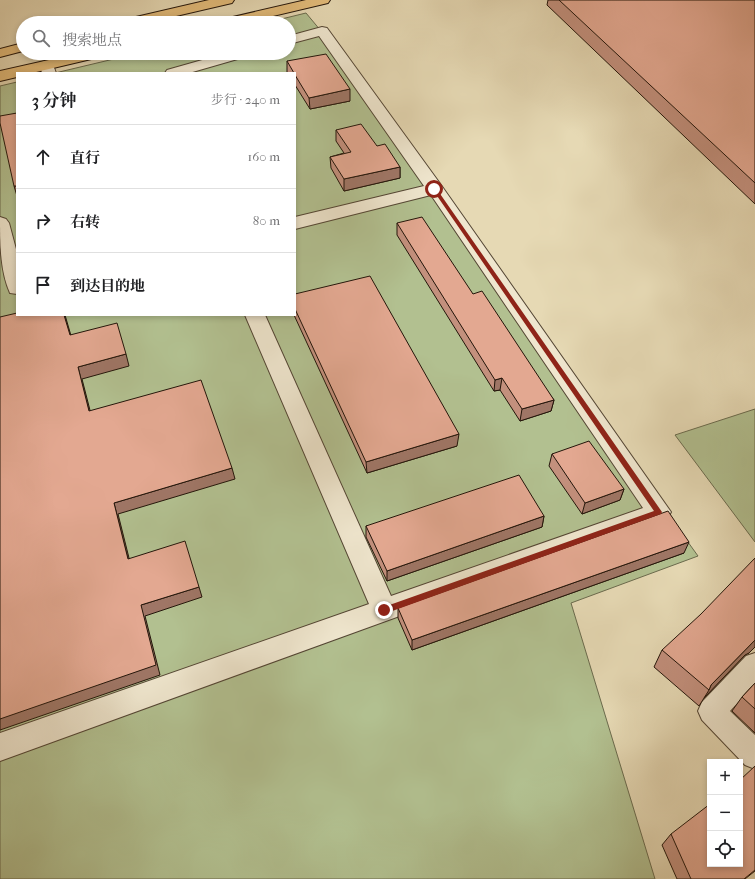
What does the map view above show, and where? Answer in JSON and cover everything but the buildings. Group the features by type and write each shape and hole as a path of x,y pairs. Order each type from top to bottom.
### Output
{"main road":[{"path":"158,16 227,0"},
{"path":"255,16 322,0"},
{"path":"0,53 16,49"},
{"path":"27,72 48,69 77,60"},
{"path":"0,76 16,74"}],"lane":[{"path":"0,747 659,512 322,31 296,38"},
{"path":"176,72 218,60"},
{"path":"296,223 434,189"},
{"path":"0,223 16,285"},
{"path":"0,294 16,289"},
{"path":"255,316 384,610"},
{"path":"755,664 712,711 755,755"}],"green space":[{"path":"306,13 321,31 698,556 571,603 655,879 0,879 0,86 16,82 16,316 296,316 296,72 59,72 110,60 296,60 296,16 294,16"},
{"path":"755,409 755,542 675,435"}],"route":[{"path":"384,610 659,512 434,189"}]}
